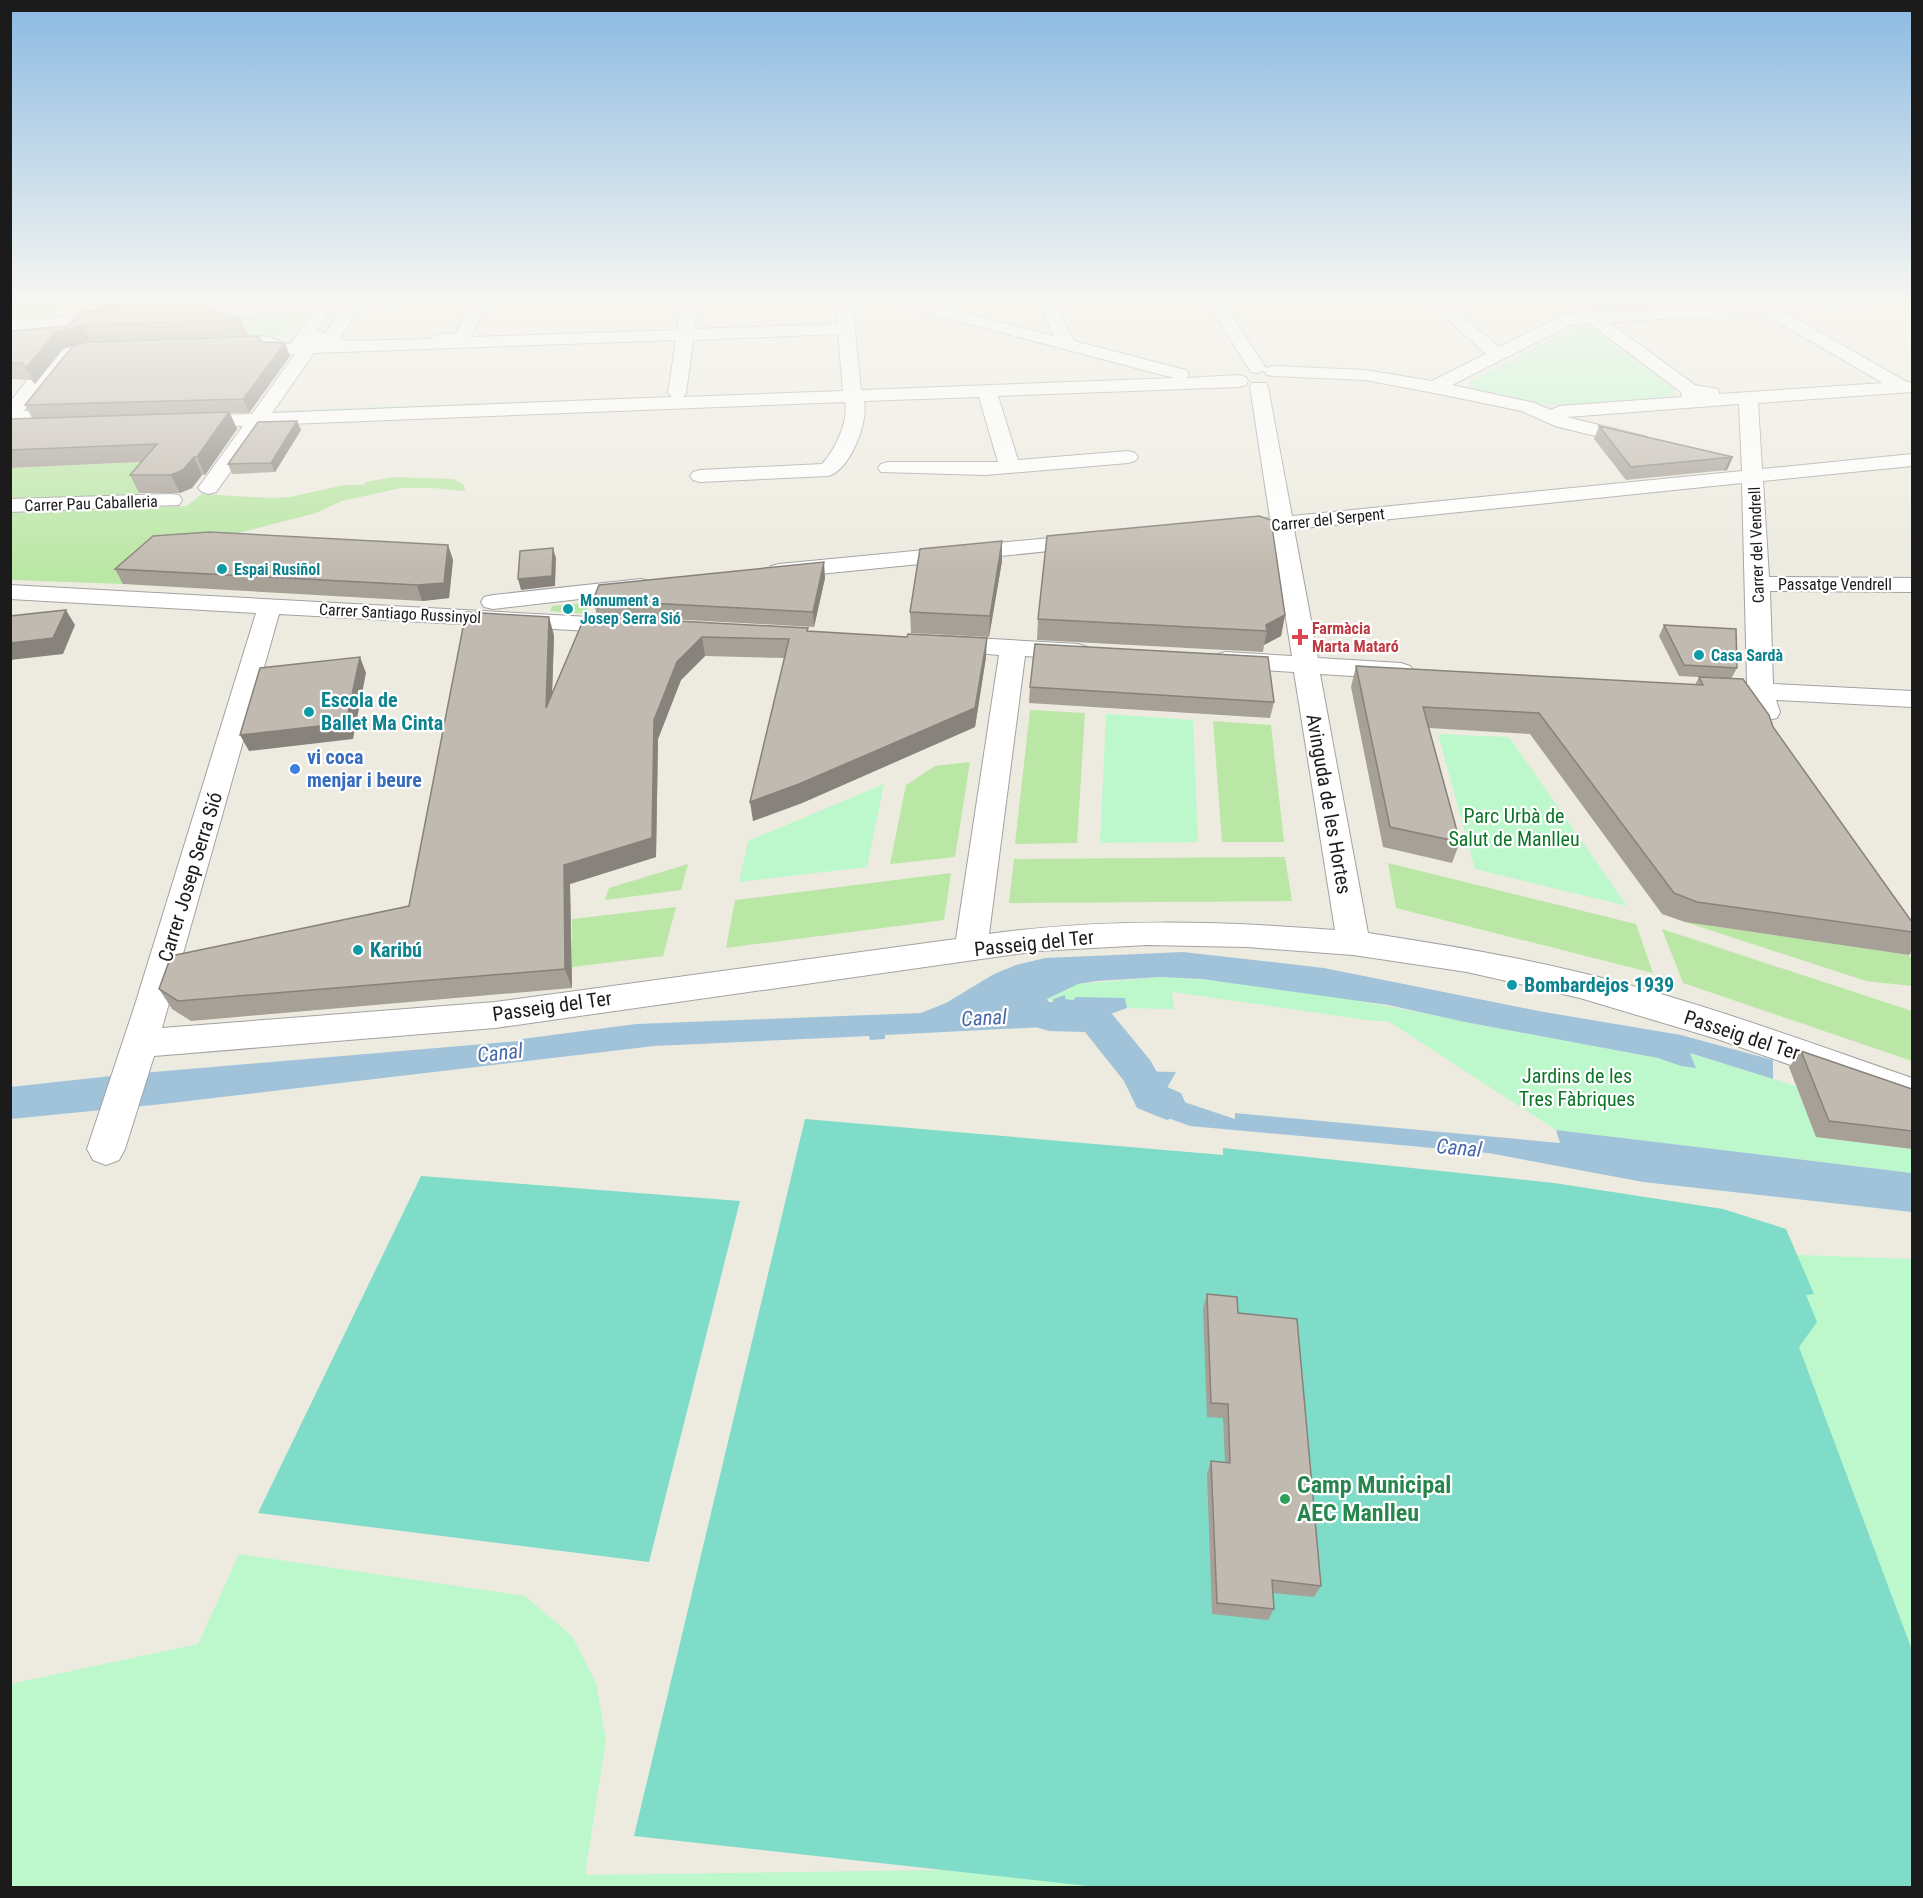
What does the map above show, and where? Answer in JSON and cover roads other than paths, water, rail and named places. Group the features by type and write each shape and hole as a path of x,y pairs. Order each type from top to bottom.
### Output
{"street":[{"path":"11,415 22,391"},
{"path":"11,415 31,391"},
{"path":"11,415 25,412 42,391"},
{"path":"209,488 279,391"},
{"path":"175,417 878,391"},
{"path":"262,415 677,393 1013,391"},
{"name":"Avinguda de les Hortes","path":"1261,391 1353,943"},
{"path":"1407,391 1531,415 1691,396 1748,399 1860,391"},
{"path":"1451,391 1528,407 1579,427 1660,445"},
{"path":"1684,391 1691,396"},
{"path":"699,470 828,470 839,458 856,420 852,392"},
{"path":"987,392 1010,468"},
{"name":"Carrer del Vendrell","path":"1748,399 1758,584 1760,692 1774,735"},
{"path":"11,415 92,420"},
{"path":"888,468 1010,468 1128,457"},
{"name":"Carrer del Serpent","path":"1200,532 1753,471 1912,460"},
{"path":"1730,461 1753,471"},
{"name":"Carrer Pau Caballeria","path":"10,506 171,500"},
{"path":"762,572 1117,539"},
{"path":"401,613 657,584"},
{"name":"Passatge Vendrell","path":"1758,584 1912,585"},
{"name":"Carrer Santiago Russinyol","path":"10,591 649,627"},
{"name":"Carrer Josep Serra Sió","path":"106,1149 270,605"},
{"path":"919,642 1107,653"},
{"path":"971,948 1014,648"},
{"path":"1200,659 1421,672"},
{"path":"1678,687 1912,699"},
{"name":"Passeig del Ter","path":"135,1058 495,1015 1038,939 1147,933 1247,934 1353,943 1467,960 1580,985 1726,1028 1912,1093"}],"water":[{"path":"1183,952 1324,968 1544,1012 1681,1035 1773,1060 1773,1079 1690,1053 1696,1068 1681,1066 1658,1058 1465,1022 1388,1005 1202,979 1161,977 1078,984 1047,999 1053,1002 1053,999 1065,995 1065,999 1073,1000 1076,997 1125,998 1127,1008 1066,1030 1063,1026 885,1035 885,1039 870,1040 869,1036 654,1046 163,1104 11,1119 10,1087 130,1074 520,1041 636,1024 921,1013 946,1003 994,974 1016,965 1045,958"},
{"path":"1137,1071 1176,1072 1163,1095 1235,1119 1235,1113 1560,1143 1556,1130 1912,1173 1912,1212 1643,1182 1488,1153 1190,1126 1168,1118 1131,1094"}],"waterway":[{"name":"Canal","path":"1049,1017 1095,1019 1137,1071 1151,1097 1167,1104"}],"place":[{"name":"Espai Rusiñol","path":"222,569"},
{"name":"Monument a Josep Serra Sió","path":"568,609"},
{"name":"Farmàcia Marta Mataró","path":"1300,637"},
{"name":"Casa Sardà","path":"1699,655"},
{"name":"Escola de Ballet Ma Cinta","path":"309,712"},
{"name":"vi coca menjar i beure","path":"295,769"},
{"name":"Karibú","path":"358,950"},
{"name":"Bombardejos 1939","path":"1512,985"},
{"name":"Camp Municipal AEC Manlleu","path":"1285,1499"}],"park label":[{"name":"Parc Urbà de Salut de Manlleu","path":"1514,828"},
{"name":"Jardins de les Tres Fàbriques","path":"1577,1088"}]}
